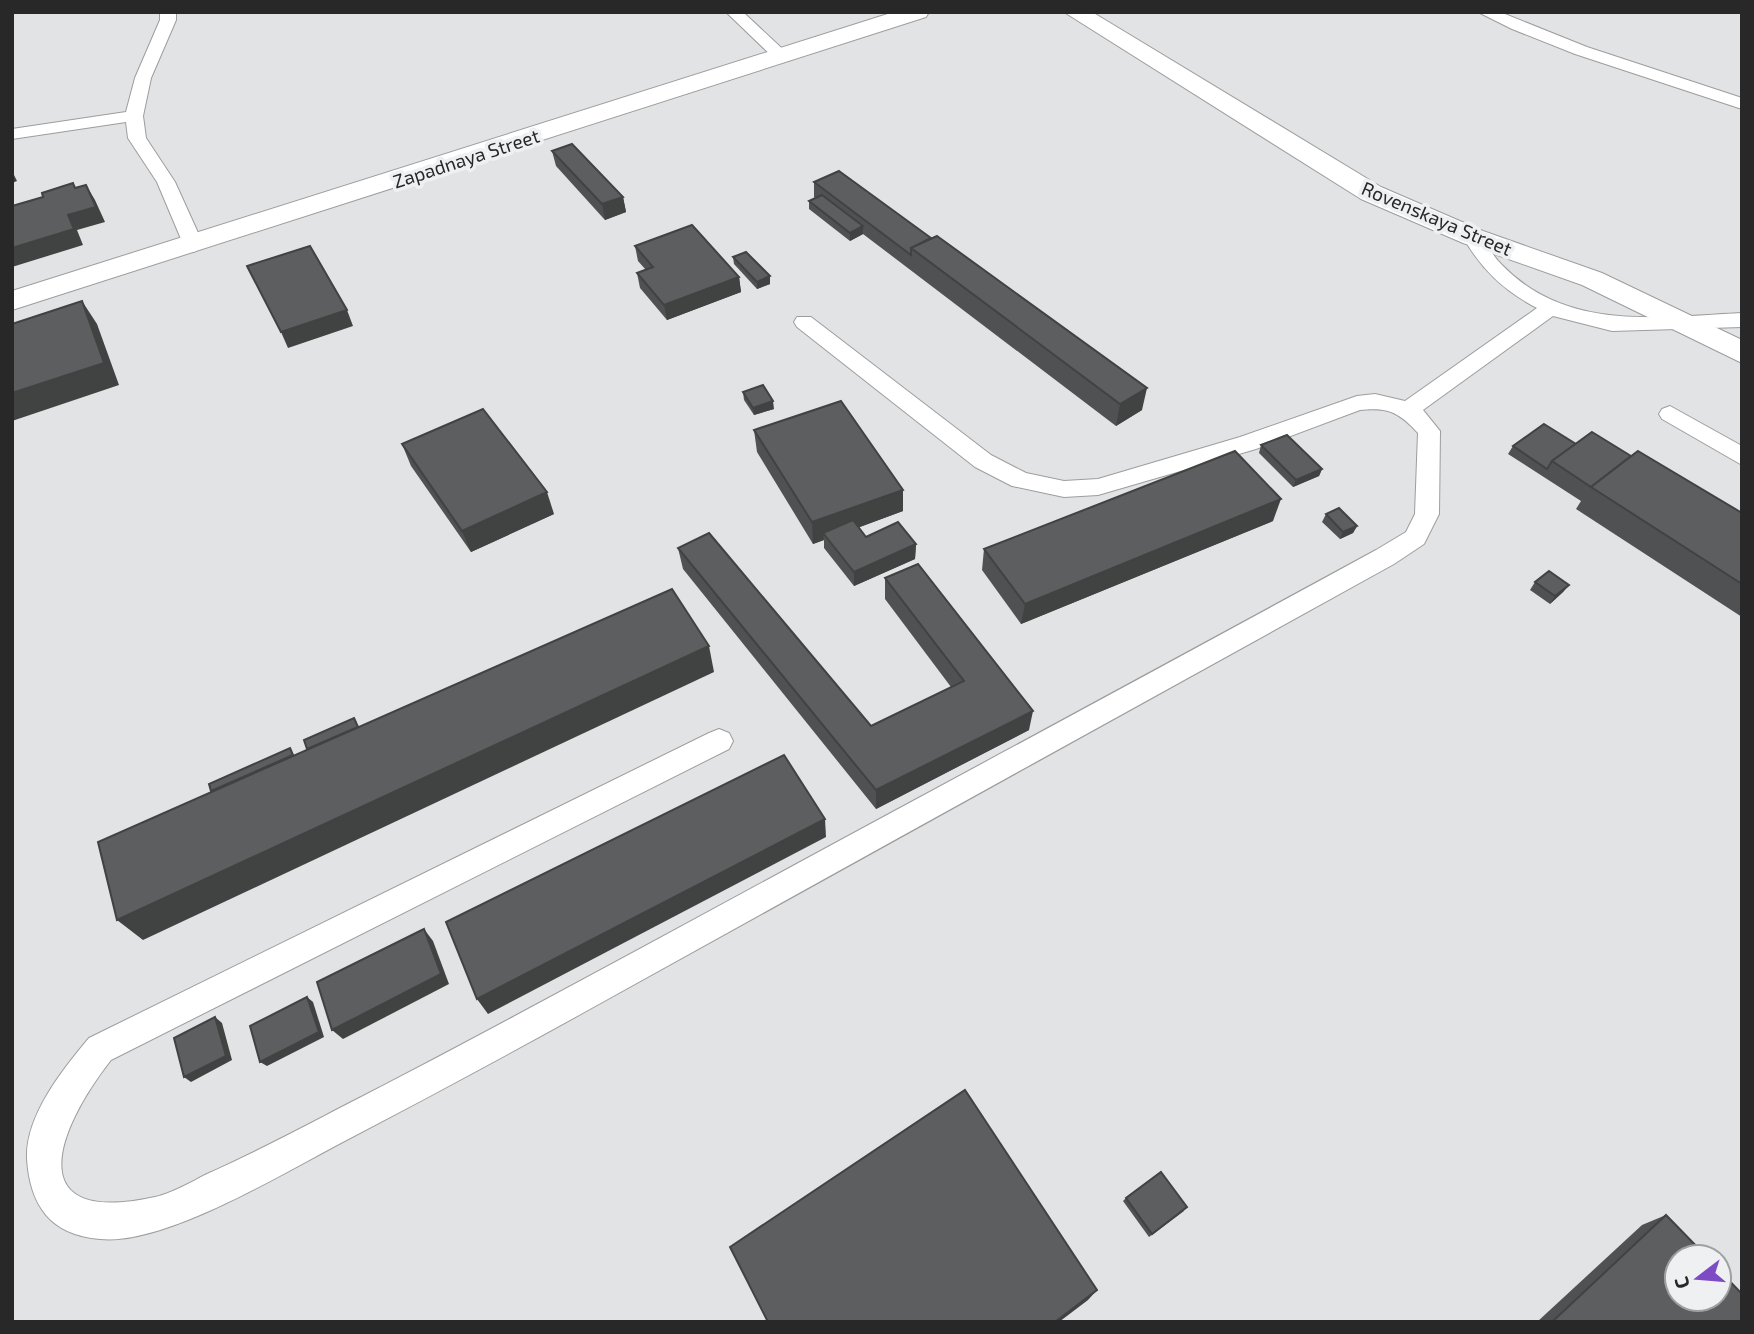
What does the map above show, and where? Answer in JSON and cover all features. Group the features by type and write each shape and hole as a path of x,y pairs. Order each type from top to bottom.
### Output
{"street":[{"name":"Zapadnaya Street","path":"12,301 194,246 783,58 918,12"},
{"name":"Rovenskaya Street","path":"1074,12 1371,193 1473,237 1591,279 1742,353"}],"lane":[{"path":"168,12 168,20 143,78 134,116 137,138 166,182 194,246"},
{"path":"734,12 783,58"},
{"path":"1486,12 1539,37 1742,104"},
{"path":"12,134 134,116"},
{"path":"1473,237 1480,254 1493,270 1552,307 1597,323 1742,320"},
{"path":"1409,409 1552,307"},
{"path":"719,741 100,1049 78,1076 53,1121 44,1150 46,1186 65,1211 100,1222 160,1214 249,1174 468,1058 1385,557 1415,538 1427,514 1429,431 1409,409 1375,401 1357,403 1248,443 1098,487 1064,489 1020,480 983,461 804,323"},
{"path":"1670,414 1742,457"}],"building":[{"path":"572,144 623,197 602,204 552,151"},
{"path":"839,171 931,238 911,248 911,255 814,182"},
{"path":"73,183 75,188 86,185 96,207 68,215 74,229 12,248 12,206 43,197 42,193"},
{"path":"822,195 863,226 850,233 809,201"},
{"path":"692,225 739,277 664,305 637,273 653,267 635,246"},
{"path":"937,236 1147,388 1120,404 911,248"},
{"path":"310,246 347,310 281,332 247,266"},
{"path":"746,252 770,276 757,282 733,257"},
{"path":"82,301 104,363 12,393 12,324"},
{"path":"763,385 773,401 753,408 743,392"},
{"path":"841,401 903,490 812,522 754,430"},
{"path":"483,409 547,492 462,531 402,444"},
{"path":"1544,424 1576,444 1552,461 1547,469 1513,446"},
{"path":"1592,432 1631,456 1591,487 1552,461"},
{"path":"1287,435 1322,469 1296,480 1261,445"},
{"path":"1235,451 1281,499 1025,604 984,549"},
{"path":"1638,451 1742,513 1742,584 1591,487"},
{"path":"1339,508 1357,526 1343,532 1326,514"},
{"path":"853,520 866,537 898,522 916,544 854,572 823,533"},
{"path":"709,533 871,726 964,681 885,578 918,564 1033,711 876,790 678,548"},
{"path":"1549,571 1569,585 1555,596 1535,582"},
{"path":"672,589 709,646 117,920 98,842"},
{"path":"354,718 358,727 307,749 304,740"},
{"path":"290,748 293,755 211,791 209,784"},
{"path":"784,755 825,819 477,999 446,922"},
{"path":"424,929 441,974 332,1030 317,982"},
{"path":"307,997 319,1032 260,1062 250,1026"},
{"path":"215,1017 226,1056 184,1077 174,1038"},
{"path":"965,1090 1097,1290 1055,1322 768,1322 730,1247"},
{"path":"1161,1172 1187,1207 1152,1234 1126,1198"},
{"path":"1666,1215 1693,1243 1663,1243 1663,1313 1733,1313 1733,1285 1742,1294 1742,1322 1552,1322"}]}
